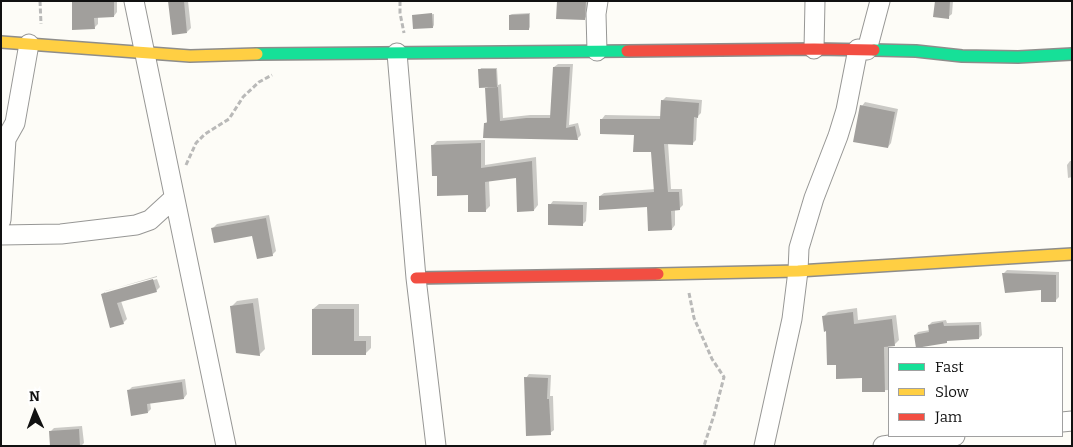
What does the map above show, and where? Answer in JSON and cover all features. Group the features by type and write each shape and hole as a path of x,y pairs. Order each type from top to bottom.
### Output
{"street":[{"path":"134,1 226,446"},
{"path":"597,51 596,14 598,1"},
{"path":"814,49 816,1"},
{"path":"764,446 792,319 799,248 804,226 838,136 863,50 880,1"},
{"path":"1,42 190,56 270,53 814,49 916,51 962,56 1018,57 1072,54"},
{"path":"1,220 6,139 15,123 29,44"},
{"path":"401,53 416,278 436,446"},
{"path":"1,235 61,234 136,225 150,220 173,194"},
{"path":"416,278 798,271 1072,254"},
{"path":"883,446 948,437"}],"path":[{"path":"400,1 401,53"},
{"path":"173,194 196,143 205,134 229,119 243,97 259,82 273,74"},
{"path":"685,273 694,318 712,360 724,376 704,446"}],"building":[{"path":"72,1 114,1 114,17 94,18 95,29 72,30"},
{"path":"168,1 184,1 187,33 172,35"},
{"path":"557,1 586,1 585,20 556,19"},
{"path":"935,1 950,1 949,19 933,17"},
{"path":"432,13 433,28 413,29 412,15"},
{"path":"529,14 529,30 509,30 509,15"},
{"path":"553,67 570,67 566,128 575,126 578,140 483,138 484,123 487,123 485,88 498,87 500,121 550,118"},
{"path":"478,69 496,69 497,87 479,88"},
{"path":"661,100 699,103 698,118 694,117 693,145 664,144 668,192 679,192 680,210 671,211 672,230 648,231 647,207 599,210 599,196 654,192 651,152 633,152 634,135 600,134 600,119 660,119"},
{"path":"860,105 895,112 888,148 853,142"},
{"path":"481,143 481,168 532,161 534,211 517,212 516,178 485,182 486,212 468,212 468,195 437,196 437,176 432,176 431,145"},
{"path":"548,204 583,205 583,226 548,225"},
{"path":"266,218 273,256 257,259 252,236 214,243 211,228"},
{"path":"1002,273 1056,275 1056,302 1041,302 1041,290 1005,293"},
{"path":"153,279 157,292 117,303 124,324 110,328 101,294"},
{"path":"253,303 260,356 236,353 230,306"},
{"path":"312,309 354,309 354,341 366,341 366,355 312,355"},
{"path":"853,312 854,324 892,319 895,346 884,347 885,392 862,392 862,378 836,379 836,365 827,365 826,331 824,332 822,316"},
{"path":"943,322 944,326 979,325 979,339 947,341 947,343 916,347 914,335 929,332 928,325"},
{"path":"524,377 548,378 547,399 549,399 551,435 526,436"},
{"path":"182,382 184,399 147,404 148,413 131,416 127,390"},
{"path":"79,429 80,446 50,446 49,431"}],"traffic: fast":[{"path":"874,50 916,51 962,56 1018,57 1072,54"},
{"path":"257,54 627,51"}],"traffic: slow":[{"path":"1,42 190,56 257,54"},
{"path":"658,274 798,271 1072,254"}],"traffic: jam":[{"path":"627,51 874,50"},
{"path":"416,278 658,274"}]}
